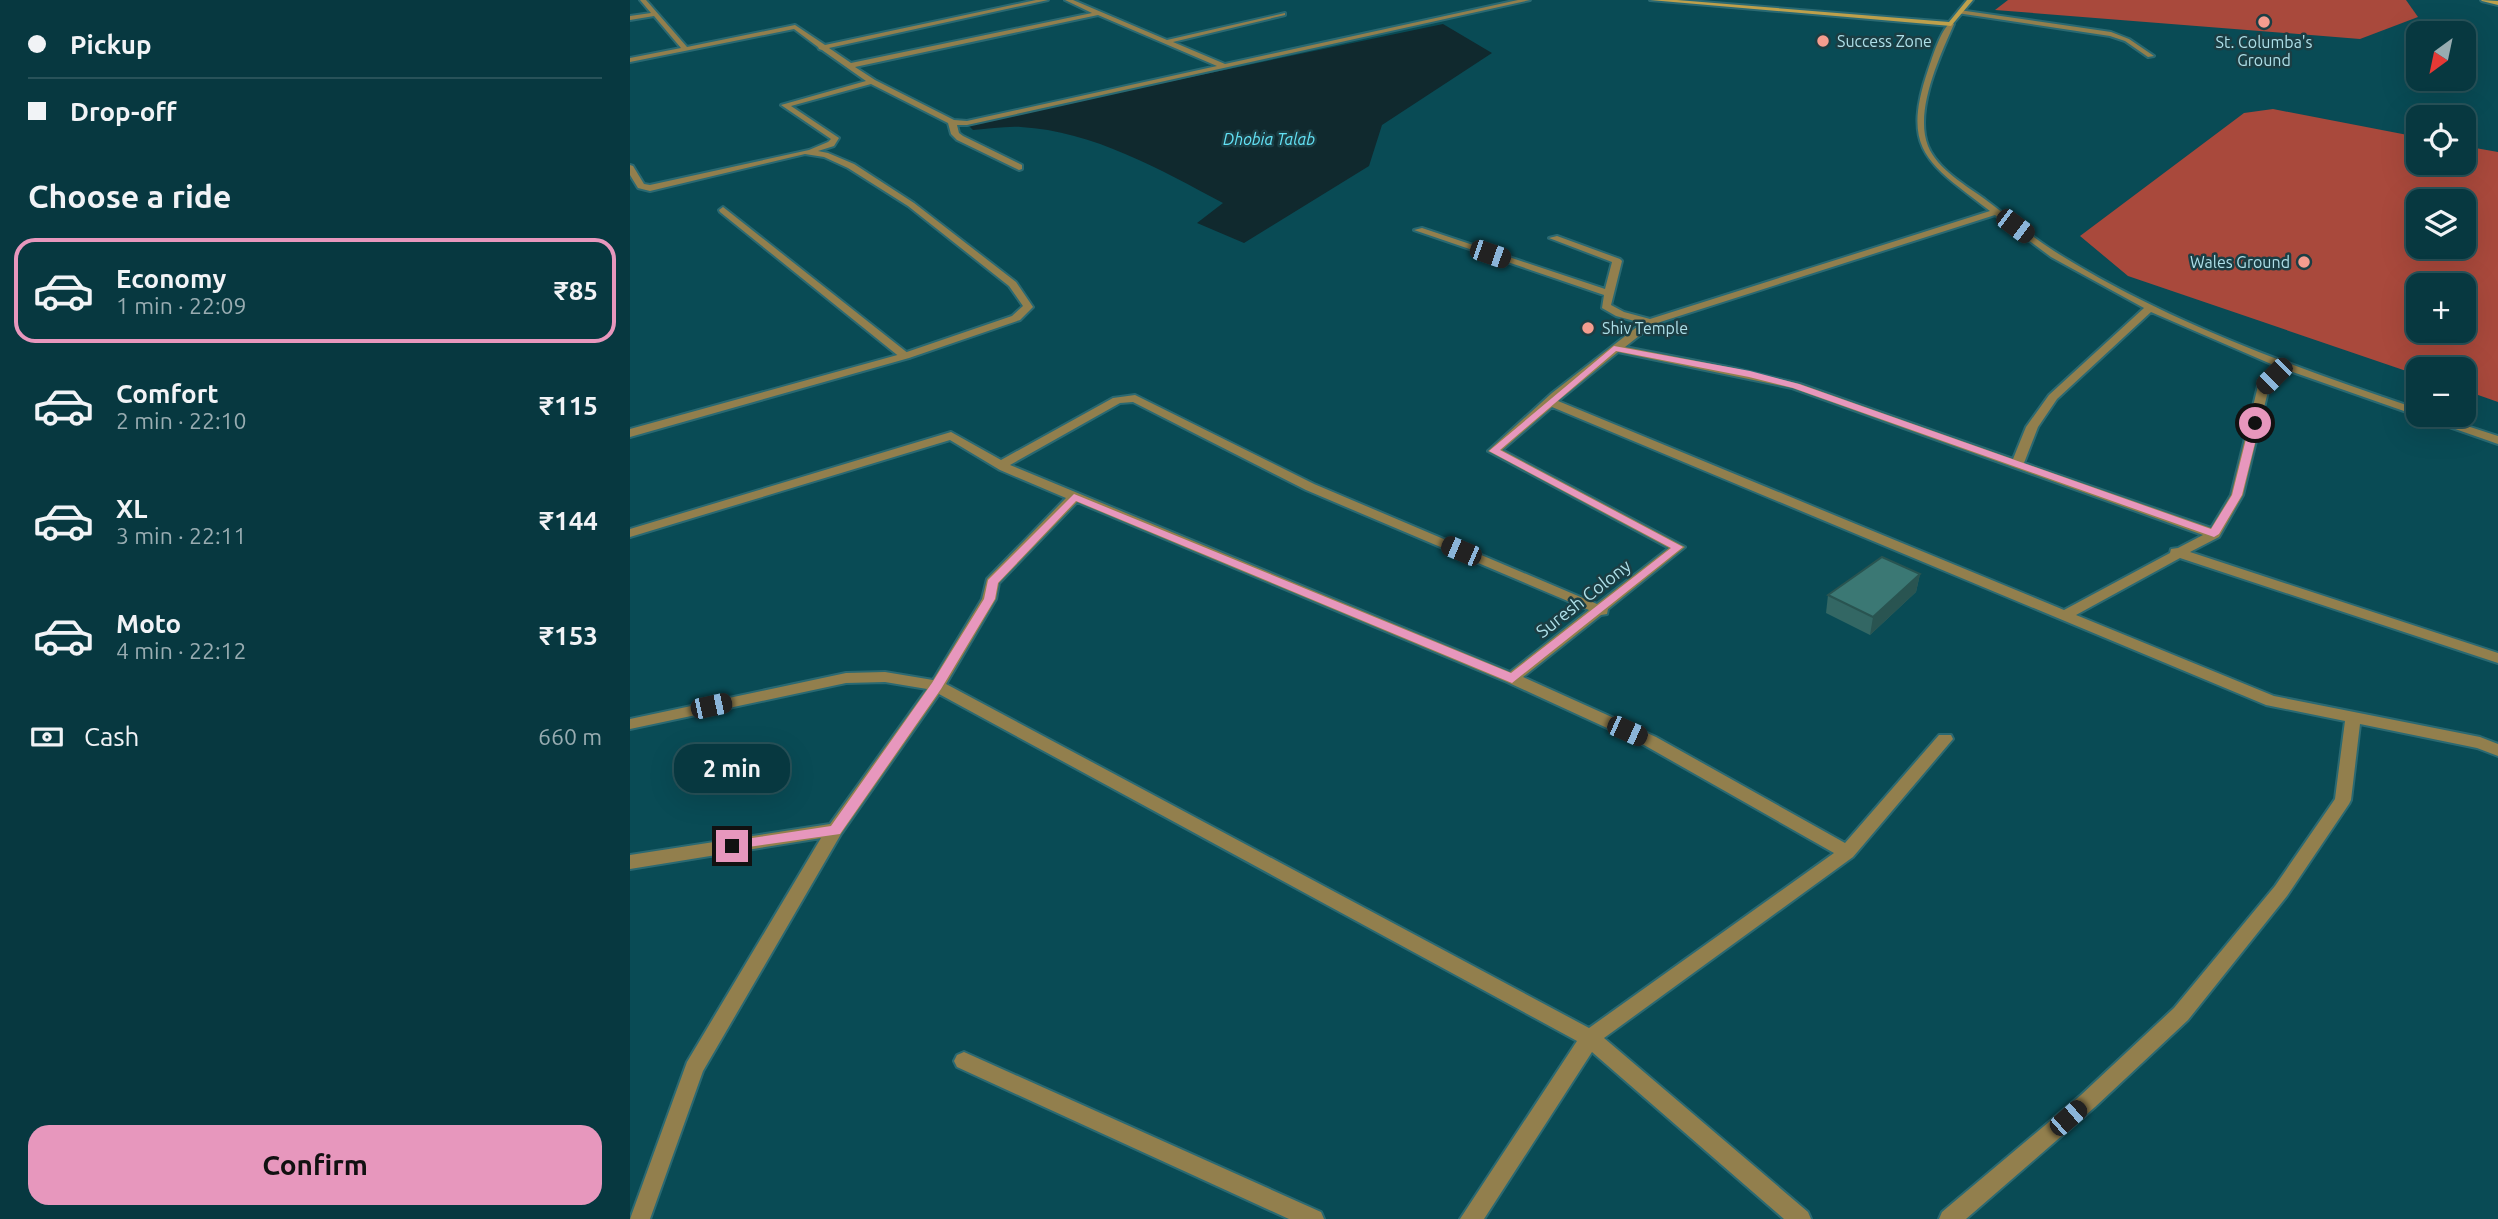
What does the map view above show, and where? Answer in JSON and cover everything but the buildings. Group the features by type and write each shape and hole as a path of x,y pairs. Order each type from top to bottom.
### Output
{"main road":[{"path":"1653,0 1951,24 1970,0"},
{"path":"2484,0 2498,3"}],"street":[{"path":"643,0 684,47"},
{"path":"821,48 1045,0"},
{"path":"1068,0 1223,66"},
{"path":"630,60 790,26 799,28 821,48 872,82 952,122 972,122 1527,0"},
{"path":"1959,12 2111,34 2127,40 2150,56"},
{"path":"630,18 657,13"},
{"path":"849,66 1099,13"},
{"path":"1167,42 1283,14"},
{"path":"1951,24 1932,66 1920,128 1924,148 1951,178 2052,254 2150,308 2284,367 2406,409"},
{"path":"630,167 641,186 650,188 831,144 836,141 835,138 785,105 872,82"},
{"path":"952,122 955,134 960,138 1019,167"},
{"path":"630,433 905,356 1016,318 1028,307 1013,284 859,168 811,151"},
{"path":"723,210 905,356"},
{"path":"1996,212 1650,322 1614,348 1552,401 1557,406 2271,701 2480,743 2498,750"},
{"path":"1419,230 1609,294"},
{"path":"1553,238 1617,261 1606,302 1609,309 1650,322"},
{"path":"2017,464 2032,427 2053,397 2150,308"},
{"path":"1614,348 1766,378 2214,534"},
{"path":"2064,616 2176,552 2214,534 2237,495 2264,386 2284,367"},
{"path":"1001,465 1117,400 1135,398 1310,487 1602,611"},
{"name":"Suresh Colony","path":"1512,678 1602,611 1678,547 1494,451 1552,401"},
{"path":"2460,427 2498,440"},
{"path":"630,533 951,436 1001,465 1074,497 1512,678 1650,741 1847,852"},
{"path":"639,1219 694,1068 835,830 937,686 989,599 992,582 1074,497"},
{"path":"2176,552 2498,658"},
{"path":"630,724 846,678 885,677 937,686 1590,1038 1800,1219"},
{"path":"1950,1219 2088,1101 2181,1014 2256,922 2343,800 2353,717"},
{"path":"1471,1219 1590,1038 1847,852 1945,739"},
{"path":"630,862 835,830"},
{"path":"964,1060 1313,1219"}],"shaded area":[{"name":"St. Columba's Ground","path":"2008,0 2406,0 2418,17 2360,39 1995,10"},
{"name":"Wales Ground","path":"2273,109 2406,135 2406,175 2476,175 2476,148 2498,152 2498,402 2476,394 2476,357 2406,357 2406,371 2128,276 2080,236 2244,113"}],"water":[{"name":"Dhobia Talab","path":"1443,24 1492,53 1382,125 1369,166 1244,243 1197,223 1223,203 1126,154 1048,130 1015,127 973,130 967,124"}],"place":[{"name":"St. Columba's Ground","path":"2264,22"},
{"name":"Success Zone","path":"1823,41"},
{"name":"Wales Ground","path":"2304,262"},
{"name":"Shiv Temple","path":"1588,328"}],"route":[{"path":"732,846 835,830 937,686 989,599 992,582 1074,497 1512,678 1602,611 1678,547 1494,451 1495,447 1552,401 1552,398 1614,348 1750,374 1796,386 2214,534 2237,495 2255,423"}]}
